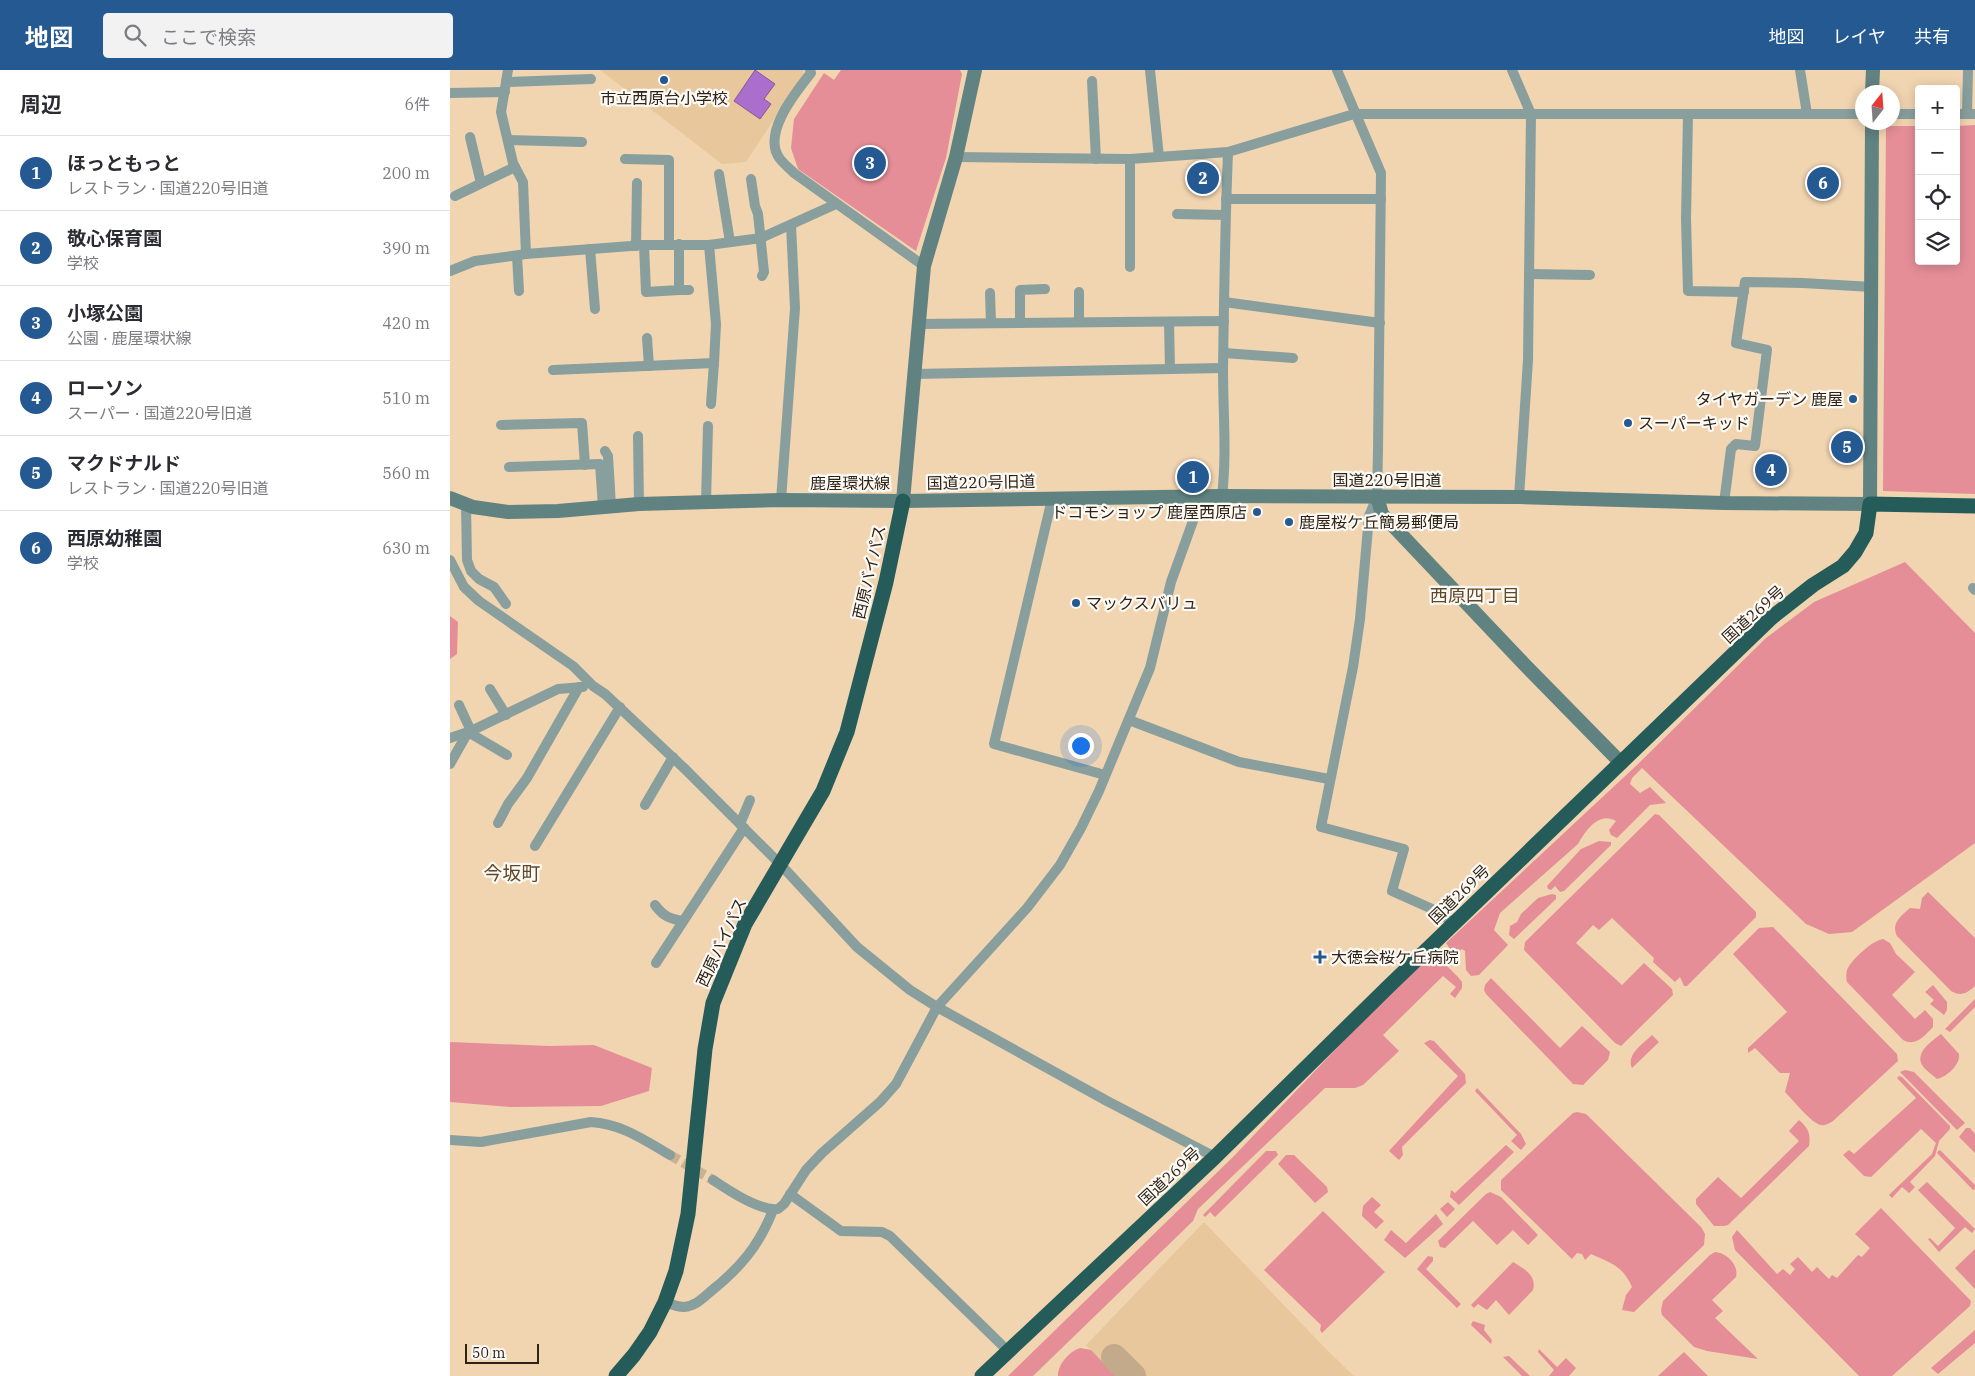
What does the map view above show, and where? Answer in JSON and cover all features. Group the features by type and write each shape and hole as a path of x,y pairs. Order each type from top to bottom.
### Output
{"highway":[{"name":"西原バイパス","path":"616,1376 634,1356 650,1332 665,1302 676,1271 688,1214 706,1049 713,1003 745,924 823,791 847,732 886,582 903,501"},
{"path":"1870,504 1975,506"},
{"name":"国道269号","path":"982,1376 1215,1157 1454,923 1771,618 1813,585 1842,566 1855,552 1866,533 1870,504"}],"street":[{"path":"508,70 501,112 515,167 523,182 519,291"},
{"path":"810,70 811,73 785,108 778,125 774,143 779,158 794,173 924,266"},
{"path":"1150,70 1159,157"},
{"path":"1337,70 1354,114 1381,173 1380,323 1376,497 1369,516 1360,619 1353,667 1321,827 1404,849 1392,891 1430,908 1454,923"},
{"path":"1512,70 1531,114 1528,360 1518,497"},
{"path":"1800,70 1807,114"},
{"path":"1872,85 1873,70"},
{"path":"1966,114 1968,70"},
{"name":"鹿屋環状線","path":"450,498 466,504 508,512 558,511 639,504 706,502 781,500 903,501 924,266 956,157 973,72"},
{"path":"450,93 591,79"},
{"path":"1092,81 1096,159"},
{"path":"956,157 1130,160 1228,152 1354,114 1855,114"},
{"path":"1688,114 1686,219 1688,291 1744,292"},
{"path":"1900,114 1915,114"},
{"path":"1870,504 1872,130"},
{"path":"470,137 481,183"},
{"path":"508,140 582,142"},
{"path":"1222,496 1225,468 1223,368 1225,215 1228,152"},
{"path":"625,159 669,160 674,244 684,290 646,297 640,246 637,183"},
{"path":"1130,160 1130,267"},
{"path":"455,196 515,167"},
{"path":"719,174 730,242"},
{"path":"751,179 761,238 764,272 762,276"},
{"path":"1226,199 1381,199"},
{"path":"450,271 475,261 521,255 674,244 709,245 761,238 836,204"},
{"path":"1177,214 1225,215"},
{"path":"781,500 795,308 791,225"},
{"path":"709,245 716,324 711,404"},
{"path":"590,249 595,309"},
{"path":"1529,274 1590,275"},
{"path":"1724,503 1731,449 1736,444 1755,446 1767,350 1736,343 1745,282 1872,287"},
{"path":"1020,323 1020,290 1045,290"},
{"path":"1079,292 1079,322"},
{"path":"990,294 991,323"},
{"path":"1224,302 1380,323"},
{"path":"919,324 1224,321"},
{"path":"1169,322 1170,369"},
{"path":"647,338 649,366"},
{"path":"1224,353 1293,358"},
{"path":"553,370 714,363"},
{"path":"914,374 1223,368"},
{"path":"501,425 582,423 584,465"},
{"path":"706,502 708,426"},
{"path":"638,436 639,504"},
{"path":"605,451 608,456 607,507"},
{"path":"509,467 600,464 607,507"},
{"path":"713,1180 742,1197 772,1210 778,1209 784,1204 806,1170 822,1153 880,1102 896,1084 937,1007 1027,908 1060,865 1099,791 1150,668 1171,582 1202,496"},
{"name":"国道220号旧道","path":"903,501 1222,496 1518,497 1724,503 1870,504"},
{"path":"1376,497 1382,514 1621,763"},
{"path":"1052,498 994,744 1105,775"},
{"path":"466,504 467,560 472,571 479,579 494,587 506,604"},
{"path":"450,560 464,587 479,601 573,666 593,686 620,707 781,865 858,947 910,990 1106,1101 1215,1157"},
{"path":"450,738 469,732 558,689 593,686"},
{"path":"498,823 508,804 527,778 579,687"},
{"path":"490,688 506,714"},
{"path":"459,705 469,732 507,755"},
{"path":"535,846 620,707"},
{"path":"1129,720 1239,762 1329,780"},
{"path":"450,764 469,732"},
{"path":"645,805 673,757"},
{"path":"656,963 742,826 750,800"},
{"path":"655,905 670,919 683,922"},
{"path":"450,1140 481,1142 591,1122 607,1123 630,1131 670,1155"},
{"path":"790,1194 841,1231 882,1232 890,1236 1008,1351"},
{"path":"665,1302 682,1307 697,1304 729,1278 743,1264 756,1245 772,1210"}],"shaded area":[{"path":"600,70 803,70 804,74 746,162 722,164"},
{"path":"755,70 775,84 764,99 771,104 760,119 734,101"},
{"path":"841,70 960,70 962,74 946,158 916,251 798,169 791,148 794,119 824,73 834,80"},
{"path":"1975,125 1975,494 1883,491 1886,130 1900,130 1900,126 1915,126 1915,265 1960,265 1960,126"},
{"path":"1905,562 1975,633 1975,843 1852,932 1829,934 1806,924 1642,768 1632,778 1630,784 1640,793 1650,787 1666,803 1650,805 1617,838 1611,835 1609,830 1616,821 1604,818 1589,828 1578,844 1500,913 1494,930 1508,945 1479,975 1471,976 1466,970 1465,951 1462,949 1456,955 1450,954 1450,949 1446,943 1638,764 1766,638 1814,602"},
{"path":"450,616 458,622 457,654 450,659"},
{"path":"1655,814 1659,815 1756,912 1756,917 1687,986 1684,986 1680,977 1675,982 1653,962 1654,958 1612,918 1599,930 1593,925 1576,943 1622,985 1644,963 1672,989 1673,995 1621,1046 1615,1043 1524,950 1525,942"},
{"path":"1599,841 1611,842 1611,845 1564,891 1560,892 1555,886 1551,890 1548,889 1547,886 1581,849"},
{"path":"1928,892 1975,938 1975,986 1964,993 1958,994 1951,991 1897,936 1895,931 1896,924 1903,914 1910,908 1920,909 1922,898"},
{"path":"1552,894 1556,895 1556,899 1514,939 1509,935 1510,926 1517,922 1521,914 1538,898"},
{"path":"1773,927 1897,1054 1898,1061 1833,1121 1826,1125 1821,1125 1812,1120 1785,1092 1790,1073 1780,1073 1755,1048 1748,1053 1748,1048 1787,1012 1733,954 1759,928"},
{"path":"1883,939 1890,943 1896,954 1915,972 1892,995 1915,1019 1925,1010 1933,1019 1933,1027 1916,1041 1908,1042 1903,1040 1847,982 1847,970 1853,961 1868,947"},
{"path":"1434,953 1462,982 1462,988 1455,998 1450,994 1456,987 1443,976 1383,1035 1399,1051 1363,1085 1355,1088 1325,1088 1198,1209 1193,1221 1033,1376 1008,1376 1233,1157 1372,1011"},
{"path":"1491,978 1560,1048 1582,1026 1610,1052 1608,1060 1583,1085 1573,1084 1486,994 1484,990 1485,985"},
{"path":"1933,985 1947,1002 1947,1010 1944,1015 1930,1004 1934,1000 1925,992"},
{"path":"1975,999 1975,1007 1950,1032 1945,1029"},
{"path":"1941,1034 1959,1054 1959,1058 1952,1070 1945,1076 1937,1079 1927,1071 1920,1060 1925,1047"},
{"path":"1652,1035 1659,1042 1632,1068 1631,1058 1633,1054"},
{"path":"1430,1040 1434,1041 1465,1074 1466,1083 1402,1147 1403,1155 1399,1160 1389,1151 1458,1076 1424,1043"},
{"path":"450,1042 549,1046 594,1045 652,1068 649,1091 601,1106 510,1107 450,1102"},
{"path":"1905,1070 1914,1072 1965,1123 1957,1130 1900,1072"},
{"path":"1899,1076 1950,1126 1950,1129 1939,1141 1935,1156 1910,1182 1915,1187 1909,1193 1902,1187 1892,1198 1889,1195 1932,1154 1936,1143 1921,1129 1871,1177 1864,1176 1843,1155 1849,1150 1854,1154 1916,1098 1897,1078"},
{"path":"1477,1088 1521,1134 1526,1144 1521,1150 1511,1141 1517,1135 1475,1091"},
{"path":"1573,1113 1586,1114 1701,1227 1705,1234 1704,1245 1634,1312 1622,1310 1626,1295 1632,1287 1625,1274 1616,1266 1591,1254 1585,1260 1582,1254 1577,1253 1572,1259 1501,1190 1501,1180"},
{"path":"1799,1120 1808,1131 1810,1138 1809,1146 1728,1225 1714,1226 1696,1204 1696,1199 1718,1177 1741,1198 1799,1141 1789,1131"},
{"path":"1966,1128 1970,1128 1975,1134 1975,1153 1959,1137"},
{"path":"1506,1145 1514,1152 1459,1205 1450,1197 1451,1190 1455,1193"},
{"path":"1940,1150 1975,1185 1975,1189 1973,1190 1938,1154 1937,1152"},
{"path":"1266,1151 1276,1151 1278,1155 1215,1217 1210,1212 1205,1217 1203,1215"},
{"path":"1286,1155 1294,1155 1327,1187 1328,1192 1315,1203 1278,1164"},
{"path":"1927,1182 1975,1229 1972,1233 1965,1227 1939,1252 1928,1239 1930,1238 1938,1246 1955,1228 1918,1190"},
{"path":"1490,1192 1501,1197 1538,1235 1528,1245 1513,1230 1497,1245 1473,1221 1445,1248 1440,1247 1438,1241"},
{"path":"1372,1197 1381,1205 1374,1212 1384,1221 1376,1229 1362,1216 1363,1206"},
{"path":"1448,1202 1455,1209 1447,1217 1440,1209"},
{"path":"1881,1208 1971,1301 1970,1306 1892,1376 1859,1376 1735,1250 1732,1237 1737,1230 1777,1274 1783,1269 1790,1275 1795,1269 1790,1264 1798,1257 1812,1272 1817,1267 1829,1279 1832,1275 1837,1278 1858,1255 1862,1257 1870,1248 1855,1234"},
{"path":"1323,1211 1385,1272 1322,1333 1320,1330 1321,1325 1264,1270"},
{"path":"1436,1214 1443,1224 1405,1258 1384,1240 1391,1230 1406,1243"},
{"path":"1204,1222 1354,1376 1116,1376 1086,1345"},
{"path":"1975,1249 1975,1289 1955,1268"},
{"path":"1715,1252 1731,1260 1736,1268 1736,1277 1712,1300 1723,1311 1715,1318 1758,1359 1707,1351 1694,1347 1662,1315 1663,1301"},
{"path":"1428,1256 1433,1257 1433,1261 1426,1269 1461,1304 1457,1308 1417,1269"},
{"path":"1513,1262 1529,1273 1533,1280 1533,1290 1509,1315 1496,1300 1487,1310 1478,1304 1474,1308 1471,1305"},
{"path":"1473,1321 1485,1325 1484,1330 1492,1340 1491,1344 1471,1325"},
{"path":"1975,1330 1975,1343 1938,1374 1931,1368"},
{"path":"1080,1348 1091,1350 1116,1376 1058,1376 1060,1367 1065,1359 1072,1352"},
{"path":"1539,1349 1557,1367 1566,1358 1576,1368 1569,1376 1549,1376 1554,1370 1538,1352"},
{"path":"1684,1352 1708,1376 1658,1376"},
{"path":"1509,1356 1530,1376 1522,1376 1503,1357"}],"taxiway":[{"path":"1114,1357 1133,1376"}],"tunnel":[{"path":"670,1155 713,1180"}],"place":[{"name":"市立西原台小学校","path":"664,80"},
{"name":"小塚公園","path":"870,163"},
{"name":"敬心保育園","path":"1203,178"},
{"name":"西原幼稚園","path":"1823,183"},
{"name":"タイヤガーデン 鹿屋","path":"1853,399"},
{"name":"スーパーキッド","path":"1628,423"},
{"name":"マクドナルド","path":"1847,447"},
{"name":"ローソン","path":"1771,470"},
{"name":"ほっともっと","path":"1193,477"},
{"name":"ドコモショップ 鹿屋西原店","path":"1257,512"},
{"name":"鹿屋桜ケ丘簡易郵便局","path":"1289,522"},
{"name":"マックスバリュ","path":"1076,603"},
{"name":"大徳会桜ケ丘病院","path":"1320,957"}],"district":[{"name":"西原四丁目","path":"1475,596"},
{"name":"今坂町","path":"512,873"}]}
